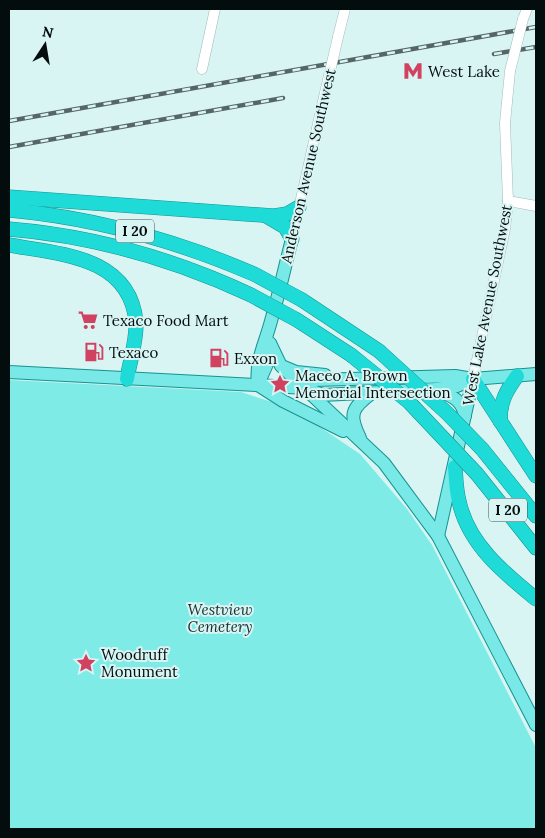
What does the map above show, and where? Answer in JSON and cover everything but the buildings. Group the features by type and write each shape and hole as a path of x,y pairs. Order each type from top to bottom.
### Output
{"highway":[{"path":"9,197 266,216 281,216 299,207"},
{"name":"I 20","path":"9,210 68,217 147,234 203,253 256,275 302,300 379,351 448,413 482,450 536,516"},
{"path":"266,216 285,227 292,239"},
{"name":"I 20","path":"9,229 85,239 176,263 251,295 297,320 351,355 409,402 477,474 536,548"},
{"path":"9,245 87,260 102,267 120,283 129,298 136,321 127,379"},
{"path":"500,421 500,407 505,393 517,376"},
{"path":"473,379 536,476"},
{"path":"455,467 458,501 478,541 492,560 536,599"}],"main road":[{"name":"Anderson Avenue Southwest","path":"258,385 256,370 292,239"},
{"name":"Anderson Avenue Southwest","path":"258,385 267,364 270,324"},
{"path":"270,343 282,366 361,441 407,492 438,536 536,725"},
{"path":"282,366 296,372 327,375 455,371 473,379"},
{"path":"9,372 304,388 323,395 436,389 457,386 473,379"},
{"path":"304,388 315,380 455,376 473,379 536,374"},
{"name":"West Lake Avenue Southwest","path":"438,536 455,467 473,379"},
{"path":"258,385 283,401 361,441"},
{"path":"436,389 458,400 463,408 465,417"},
{"path":"361,441 354,427 353,412 357,405 372,393"}],"street":[{"path":"202,69 215,9"},
{"name":"Anderson Avenue Southwest","path":"292,239 345,9"},
{"name":"West Lake Avenue Southwest","path":"473,379 508,201 505,122 510,71 525,14"},
{"path":"508,201 536,206"}],"green space":[{"name":"Westview Cemetery","path":"9,380 241,392 293,409 360,454 407,509 432,545 536,748 536,829 9,829"}],"railway":[{"path":"9,121 536,27"},
{"path":"494,54 536,47"},
{"path":"9,147 283,98"}],"place":[{"name":"West Lake","path":"413,71"},
{"name":"Texaco Food Mart","path":"88,320"},
{"name":"Texaco","path":"94,352"},
{"name":"Exxon","path":"219,358"},
{"name":"Maceo A. Brown Memorial Intersection","path":"280,384"},
{"name":"Woodruff Monument","path":"86,663"}]}
